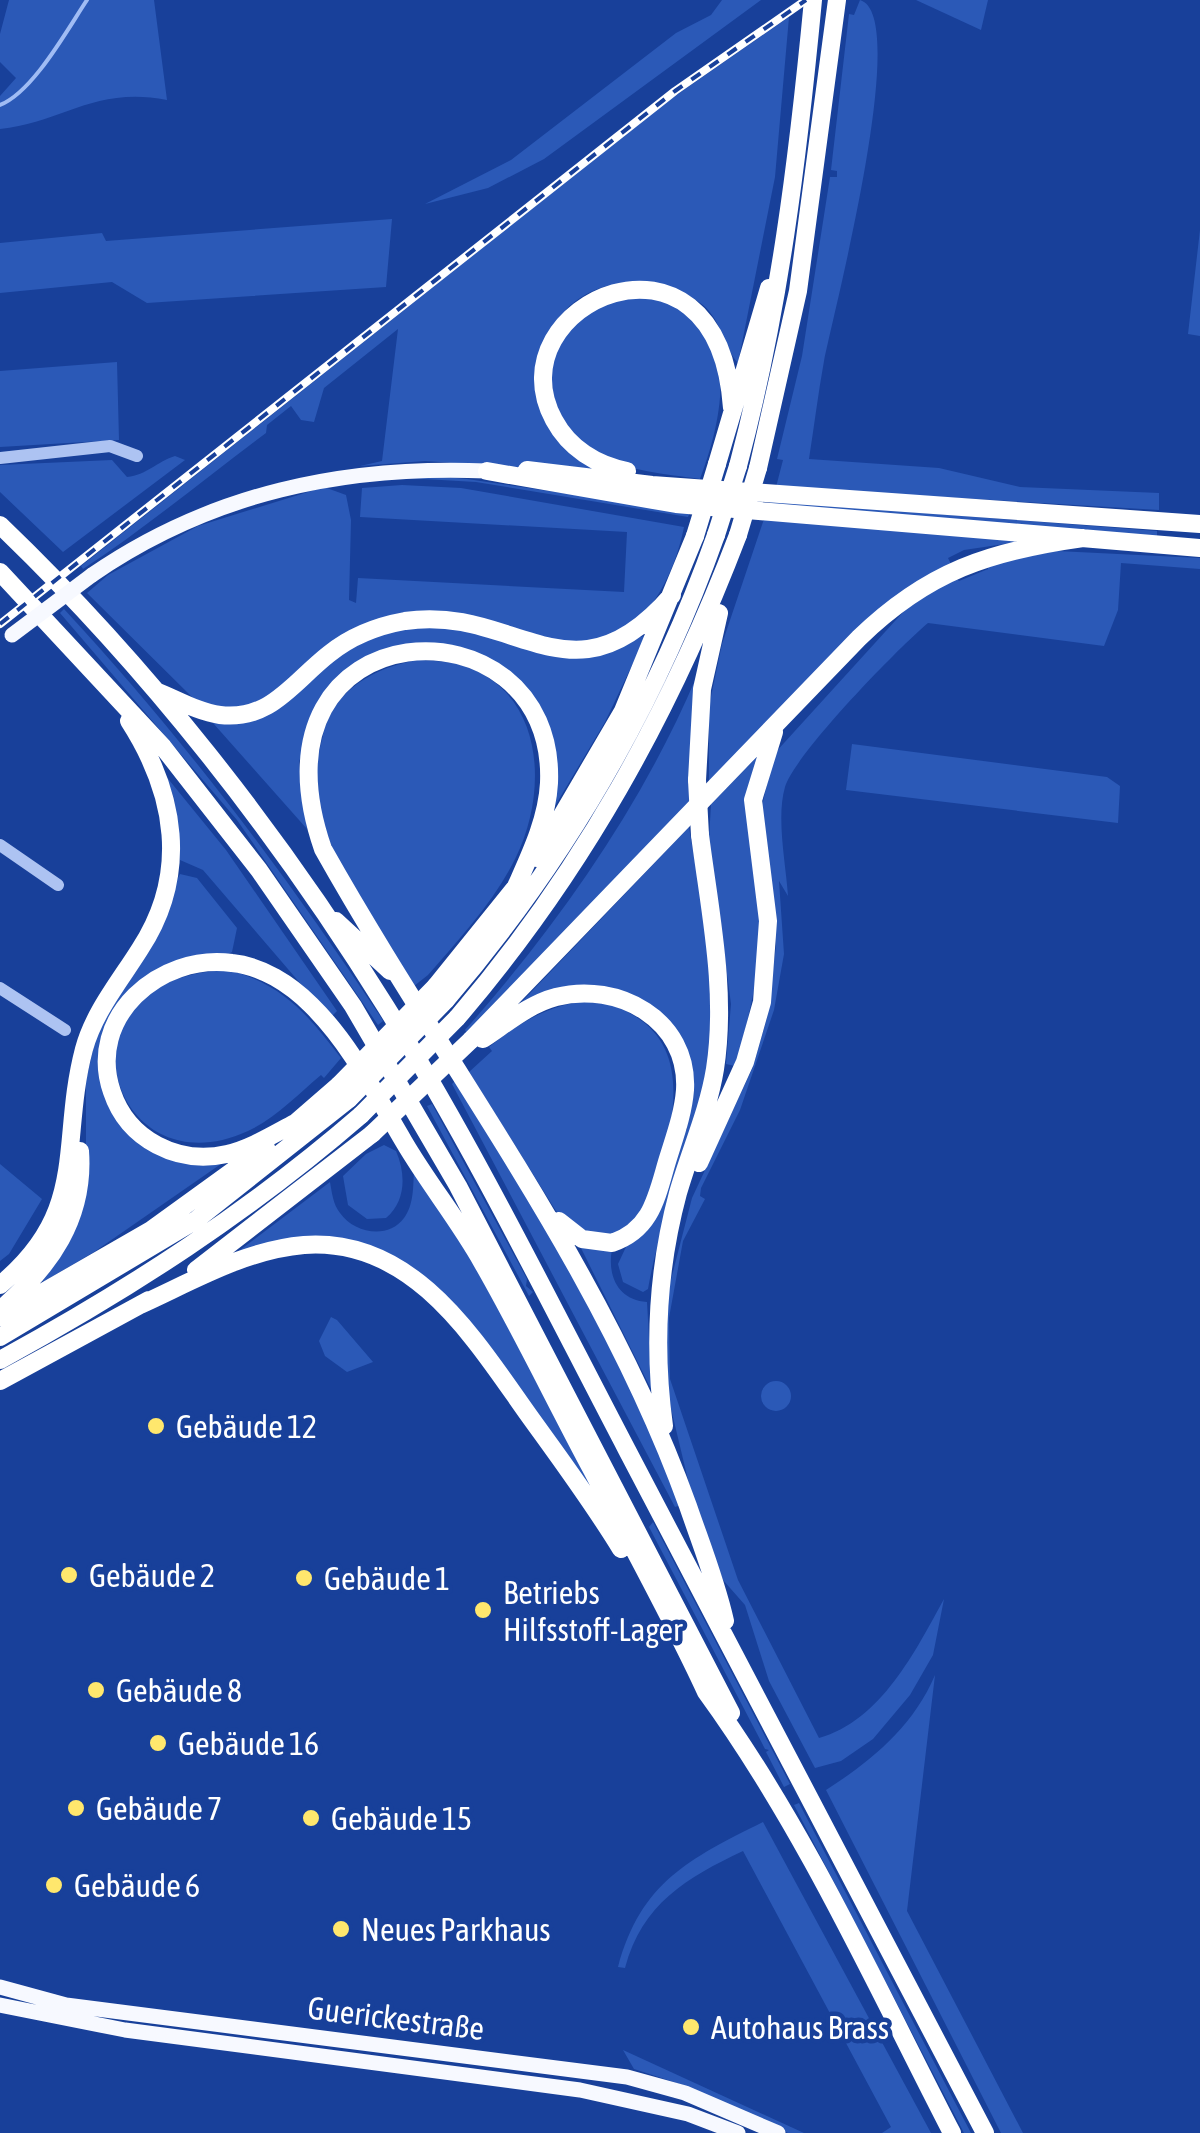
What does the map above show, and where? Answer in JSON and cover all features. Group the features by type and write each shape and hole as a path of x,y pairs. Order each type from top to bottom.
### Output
{"highway":[{"path":"0,1337 196,1220 344,1092 533,891 608,775 670,654 738,466 769,344 787,235 813,0"},
{"path":"668,1451 658,1376 656,1321 661,1274 710,1097 718,1047 718,970 696,780 702,689 798,291 836,3"},
{"path":"441,993 514,891 604,746 695,536 787,235"},
{"path":"682,484 600,463 565,437 545,394 546,362 558,333 580,309 607,294 639,289 670,295 697,312 717,336 728,366 732,408"},
{"path":"487,471 1200,524"},
{"path":"487,471 616,497 1200,548"},
{"path":"0,525 78,603 225,778 385,1005 489,1185 985,2133"},
{"path":"0,1360 198,1243 266,1195 361,1115 457,1018 542,913 616,800 682,674 738,535"},
{"path":"140,1305 244,1236 372,1134 472,1042 883,615 951,570 983,557 1083,538"},
{"path":"0,572 200,792 353,1006 458,1186 704,1656 748,1750"},
{"path":"151,689 213,714 250,714 272,705 342,645 390,624 442,620 541,646 588,650 628,636 672,596"},
{"path":"514,891 540,827 549,779 543,739 525,701 489,668 443,651 395,654 354,674 324,706 311,734 306,764 309,801 323,849 544,1205 610,1323 668,1451 718,1588 731,1646"},
{"path":"0,1284 27,1260 54,1220 66,1186 85,1045 97,1017 158,918 174,844 167,799 152,761 94,672"},
{"path":"674,1218 745,1062 762,1002 768,921 753,800 759,768 778,722"},
{"path":"320,908 409,990"},
{"path":"296,1124 229,1154 191,1156 158,1147 130,1124 113,1097 107,1063 116,1020 136,993 158,977 193,964 216,962 264,972 314,1007 348,1050 482,1262 706,1692"},
{"path":"472,1042 544,1001 598,993 642,1008 667,1032 678,1053 684,1077 682,1113 648,1218 623,1239 597,1242 568,1230 544,1205"},
{"path":"0,1318 151,1230 344,1092"},
{"path":"0,1310 42,1270 69,1226 80,1177 77,1111"},
{"path":"0,1381 140,1305 252,1255 309,1245 358,1252 414,1278 476,1339 572,1475 706,1692 748,1750 790,1820 952,2133"}],"main road":[{"path":"6,639 92,575 162,532 258,494 354,473 487,471"},
{"name":"Guerickestraße","path":"0,1988 66,2005 627,2077 685,2093 778,2133"},
{"name":"Guerickestraße","path":"0,2005 125,2030 580,2090 688,2114 738,2133"}],"street":[{"path":"0,458 110,446 136,456"},
{"path":"0,845 58,885"},
{"path":"0,988 64,1030"}],"shaded area":[{"path":"9,0 154,0 167,100 141,97 98,101 0,129 0,96 16,78 0,62 0,34"},
{"path":"722,0 761,0 544,159 488,188 425,204 511,160 676,33 711,15"},
{"path":"860,0 874,18 878,56 874,108 853,230 824,361 809,459 939,468 1020,487 1159,493 1159,510 776,487 783,460 777,459 802,356 830,177 837,177 837,171 831,170 849,14 854,15"},
{"path":"916,0 988,0 981,30"},
{"path":"789,17 775,177 738,363 703,305 684,293 641,282 619,283 578,299 550,333 538,393 601,473 425,461 360,466 382,461 398,329 324,388 314,422 301,420 291,406 267,425 266,433 83,569 81,566 668,101"},
{"path":"392,219 386,287 147,303 112,282 0,293 0,243 102,233 106,241"},
{"path":"1200,230 1200,336 1188,334"},
{"path":"633,294 678,306 698,321 712,340 719,362 719,411 700,479 606,460 580,443 559,412 552,376 560,340 584,315"},
{"path":"117,362 119,440 0,447 0,371"},
{"path":"175,456 185,460 63,552 0,492 0,465 112,460 127,477"},
{"path":"406,478 467,479 690,512 688,517 476,482"},
{"path":"324,487 346,495 351,520 349,600 356,603 358,578 624,592 627,532 360,517 362,488 461,488 684,527 673,565 653,603 623,632 604,640 541,640 407,613 248,709 206,706 194,699 87,593 108,575 198,526"},
{"path":"770,501 1157,531 1157,536 770,505"},
{"path":"764,519 1038,539 964,550 948,558 951,564 709,786 709,706 722,644"},
{"path":"1057,551 1200,558 1200,569 1121,563 1118,610 1104,646 928,623 872,677 807,751 782,799 788,896 779,881 784,954 774,1010 740,1110 701,1188 700,1196 705,1199 683,1241 669,1318 670,1379 738,1580 819,1738 841,1729 878,1700 908,1661 944,1599 933,1655 910,1695 873,1739 841,1761 815,1768 769,1681 745,1605 723,1580 695,1509 667,1392 662,1347 667,1295 692,1198 753,1067 767,1018 776,946 761,810 774,754 905,610 955,577 959,581 988,569 987,564"},
{"path":"64,609 150,706 230,806 380,1016 383,1021 378,1025 237,820 60,613"},
{"path":"455,627 536,651 646,636 605,722 546,821 551,745 500,667 456,647 412,645 356,664 317,705 299,762 307,829 213,723 234,722 333,658 390,629"},
{"path":"418,660 464,666 491,679 511,698 524,721 535,775 526,831 508,873 464,933 414,986 339,862 319,808 315,775 328,719 346,693 386,668"},
{"path":"696,678 689,808 468,1035 465,1030 533,949 595,863 650,773"},
{"path":"852,744 1107,777 1120,786 1118,823 846,790"},
{"path":"759,755 750,816 760,894 759,953 750,1010 735,1066 726,1064 731,1004 709,839 711,804"},
{"path":"165,775 226,850 337,1011 330,1018 203,870 180,860 174,798"},
{"path":"689,827 710,953 712,1051 701,1109 660,1237 648,1289 643,1292 623,1282 618,1264 681,1129 687,1130 682,1047 610,990 512,1012"},
{"path":"180,874 197,878 237,928 232,952 173,968 143,981 124,1000 101,1049 141,1141 231,1157 94,1252 43,1282 86,1149 86,1080 97,1033"},
{"path":"229,970 280,993 317,1028 341,1058 324,1078 321,1075 277,1113 248,1131 200,1143 161,1134 132,1110 117,1077 118,1040 135,1007 171,981"},
{"path":"597,1001 646,1024 661,1041 673,1083 669,1132 649,1203 628,1229 608,1236 584,1231 556,1211 469,1072 492,1051 489,1047 526,1021 567,1005"},
{"path":"457,1079 609,1330 681,1505 675,1507 452,1084"},
{"path":"432,1104 527,1279 526,1286 533,1292 529,1296 427,1106"},
{"path":"384,1145 396,1151 403,1178 401,1195 386,1218 367,1219 348,1205 343,1176 366,1154"},
{"path":"0,1164 42,1199 9,1254 0,1261"},
{"path":"414,1171 449,1219 621,1534 470,1324 367,1250 232,1256 330,1182 336,1206 346,1220 371,1231 389,1229 404,1218 410,1207"},
{"path":"579,1244 612,1249 611,1268 617,1285 629,1297 647,1302 652,1391"},
{"path":"331,1317 373,1362 347,1372 325,1356 319,1341"},
{"path":"776,1381 787,1385 791,1396 787,1407 776,1411 765,1407 761,1396 765,1385"},
{"path":"653,1522 790,1784 784,1787 766,1752 769,1750 765,1749 649,1527"},
{"path":"935,1675 907,1911 1023,2133 1001,2133 826,1790 859,1767 903,1727"},
{"path":"799,1803 971,2133 964,2133 794,1805"},
{"path":"763,1822 931,2133 882,2133 891,2127 743,1851 669,1896 643,1927 625,1968 618,1967 640,1914 671,1876 712,1848"},
{"path":"623,2050 804,2133 788,2133 686,2086 634,2069"}],"waterway":[{"path":"0,105 37,74 87,0"}],"railway":[{"path":"0,624 675,91 806,0"}],"place":[{"name":"Gebäude 12","path":"156,1426"},
{"name":"Gebäude 2","path":"69,1575"},
{"name":"Gebäude 1","path":"304,1578"},
{"name":"Betriebs Hilfsstoff-Lager","path":"483,1610"},
{"name":"Gebäude 8","path":"96,1690"},
{"name":"Gebäude 16","path":"158,1743"},
{"name":"Gebäude 7","path":"76,1808"},
{"name":"Gebäude 15","path":"311,1818"},
{"name":"Gebäude 6","path":"54,1885"},
{"name":"Neues Parkhaus","path":"341,1929"},
{"name":"Autohaus Brass","path":"691,2027"}]}
